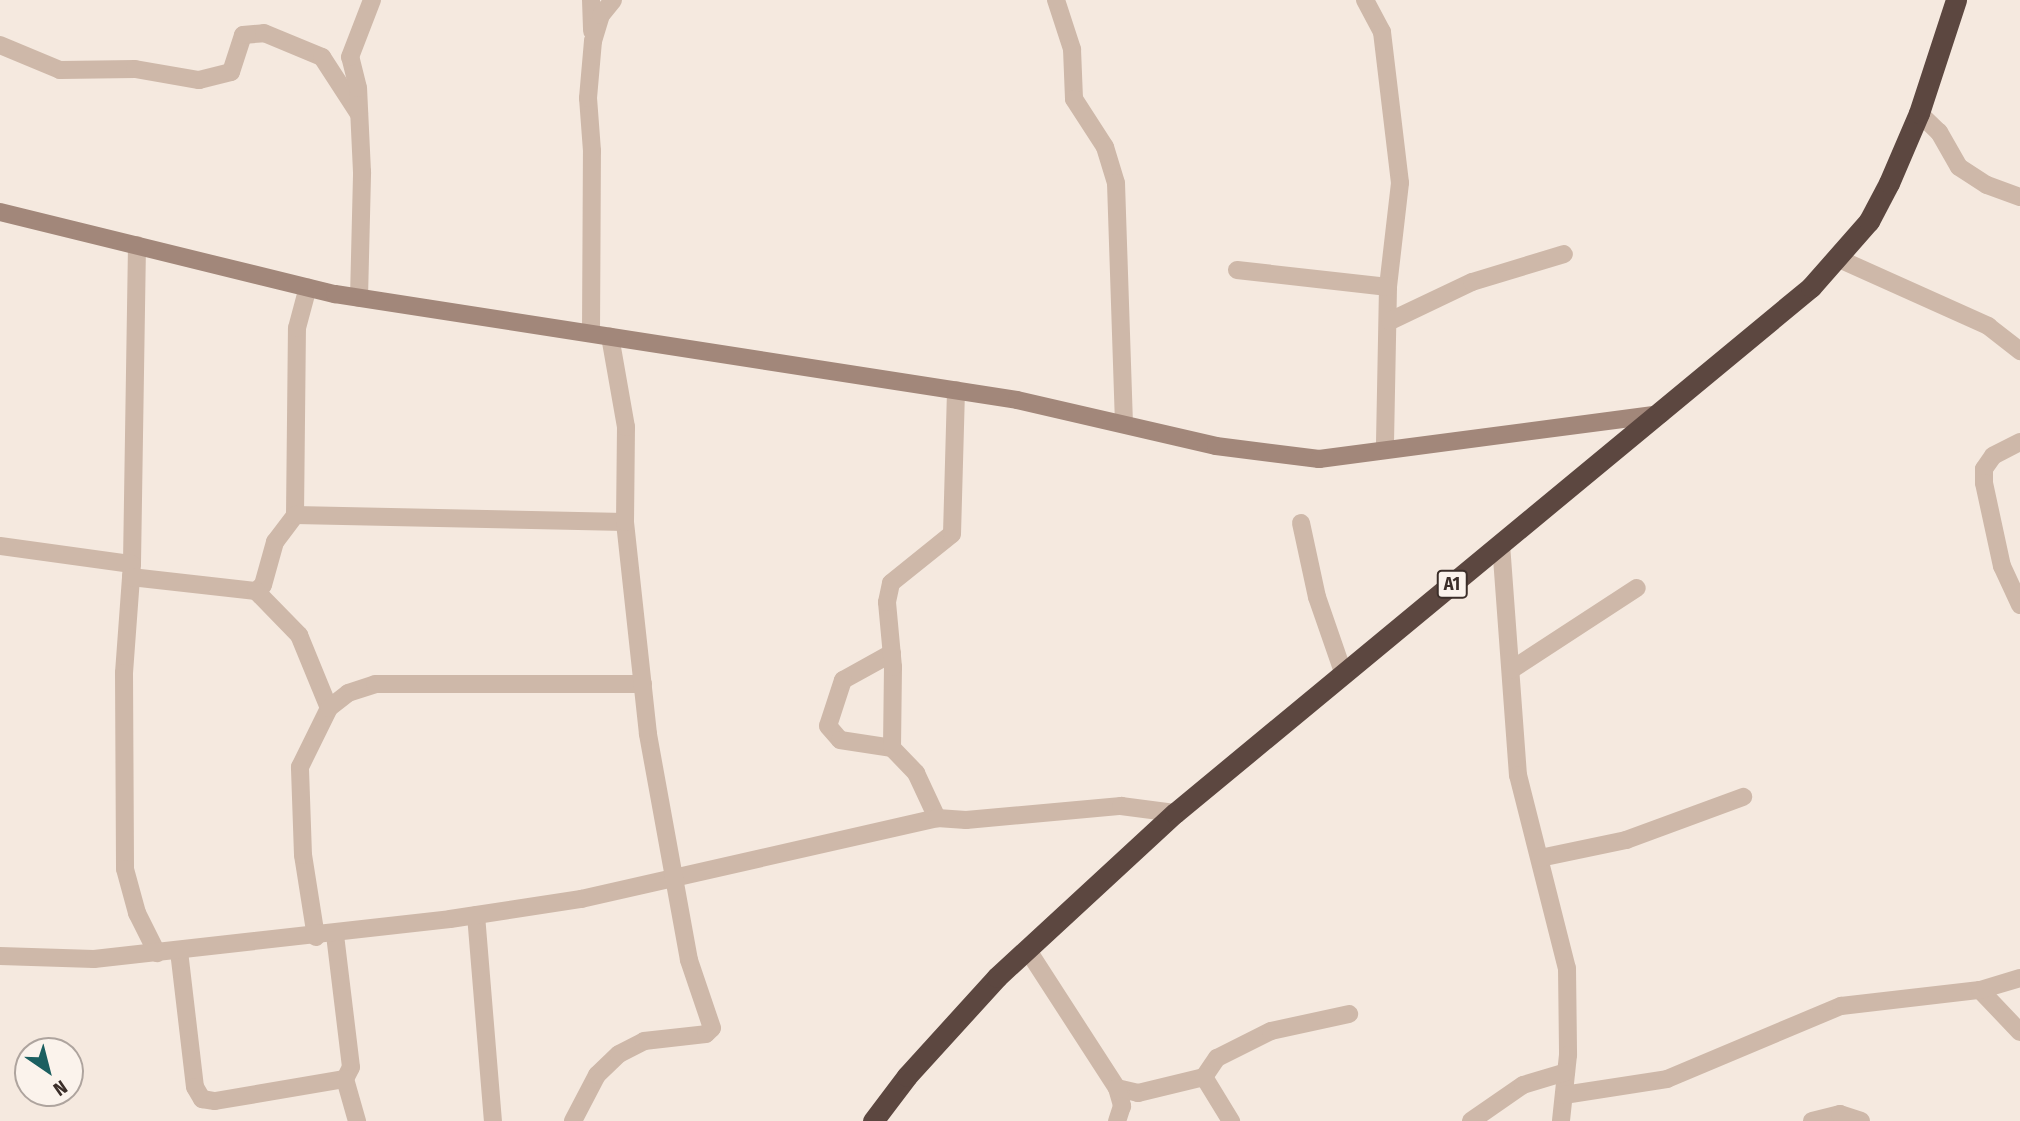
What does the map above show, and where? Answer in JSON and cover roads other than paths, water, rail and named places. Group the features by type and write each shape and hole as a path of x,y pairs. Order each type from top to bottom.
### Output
{"highway":[{"name":"A1","path":"873,1121 948,1029 1027,949 1175,813 1811,288 1868,221 1919,113 1956,0"}],"street":[{"path":"359,298 359,114 350,57 372,0"},
{"path":"591,0 593,41 588,98 592,151 591,333"},
{"path":"593,41 601,15 613,0"},
{"path":"1056,0 1072,49 1074,99 1105,147 1116,183 1124,423"},
{"path":"1365,0 1382,32 1400,183 1388,287 1390,321 1385,450"},
{"path":"0,45 60,70 135,69 199,80 231,72 243,36 264,33 322,57 359,114"},
{"path":"1919,113 1939,132 1959,167 1987,185 2020,197"},
{"path":"0,212 359,298 1017,400 1106,424 1124,423 1216,446 1319,458 1661,414"},
{"path":"137,245 131,570 124,673 125,869 137,913 157,953"},
{"path":"1390,321 1472,282 1564,254"},
{"path":"1838,258 1969,317 2020,351"},
{"path":"1237,270 1388,287"},
{"path":"256,592 263,585 275,542 295,515 297,328 308,287"},
{"path":"573,1121 597,1075 619,1054 645,1041 706,1034 712,1028 689,960 643,684 625,522 626,427 610,337"},
{"path":"892,748 892,653 887,603 891,583 952,534 956,390"},
{"path":"2020,442 1993,456 1984,469 1984,483 2002,566 2020,605"},
{"path":"295,515 625,522"},
{"path":"1301,523 1317,597 1343,672"},
{"path":"1501,544 1515,756 1567,968 1566,1072 1561,1121"},
{"path":"0,546 256,592 299,635 329,708"},
{"path":"1511,670 1637,588"},
{"path":"892,653 843,680 828,726 839,740 892,748 916,773 937,818"},
{"path":"316,937 303,855 300,767 329,708 348,693 375,684 643,684"},
{"path":"1540,858 1626,839 1743,797"},
{"path":"0,956 94,959 335,935 476,915 674,879 937,818 966,820 1121,806 1175,813"},
{"path":"476,915 493,1121"},
{"path":"335,935 351,1067 345,1079 357,1121"},
{"path":"1027,949 1117,1088 1119,1114"},
{"path":"180,951 195,1087 202,1099 215,1101 345,1079"},
{"path":"1564,1094 1667,1079 1840,1006 1980,990 2020,978"},
{"path":"1980,990 2020,1032"},
{"path":"1117,1088 1138,1093 1204,1077 1217,1058 1240,1044 1271,1031 1349,1014"},
{"path":"1471,1121 1523,1085 1566,1072"},
{"path":"1204,1077 1231,1121"},
{"path":"1119,1114 1138,1093"},
{"path":"1812,1121 1840,1114 1861,1121"}]}
